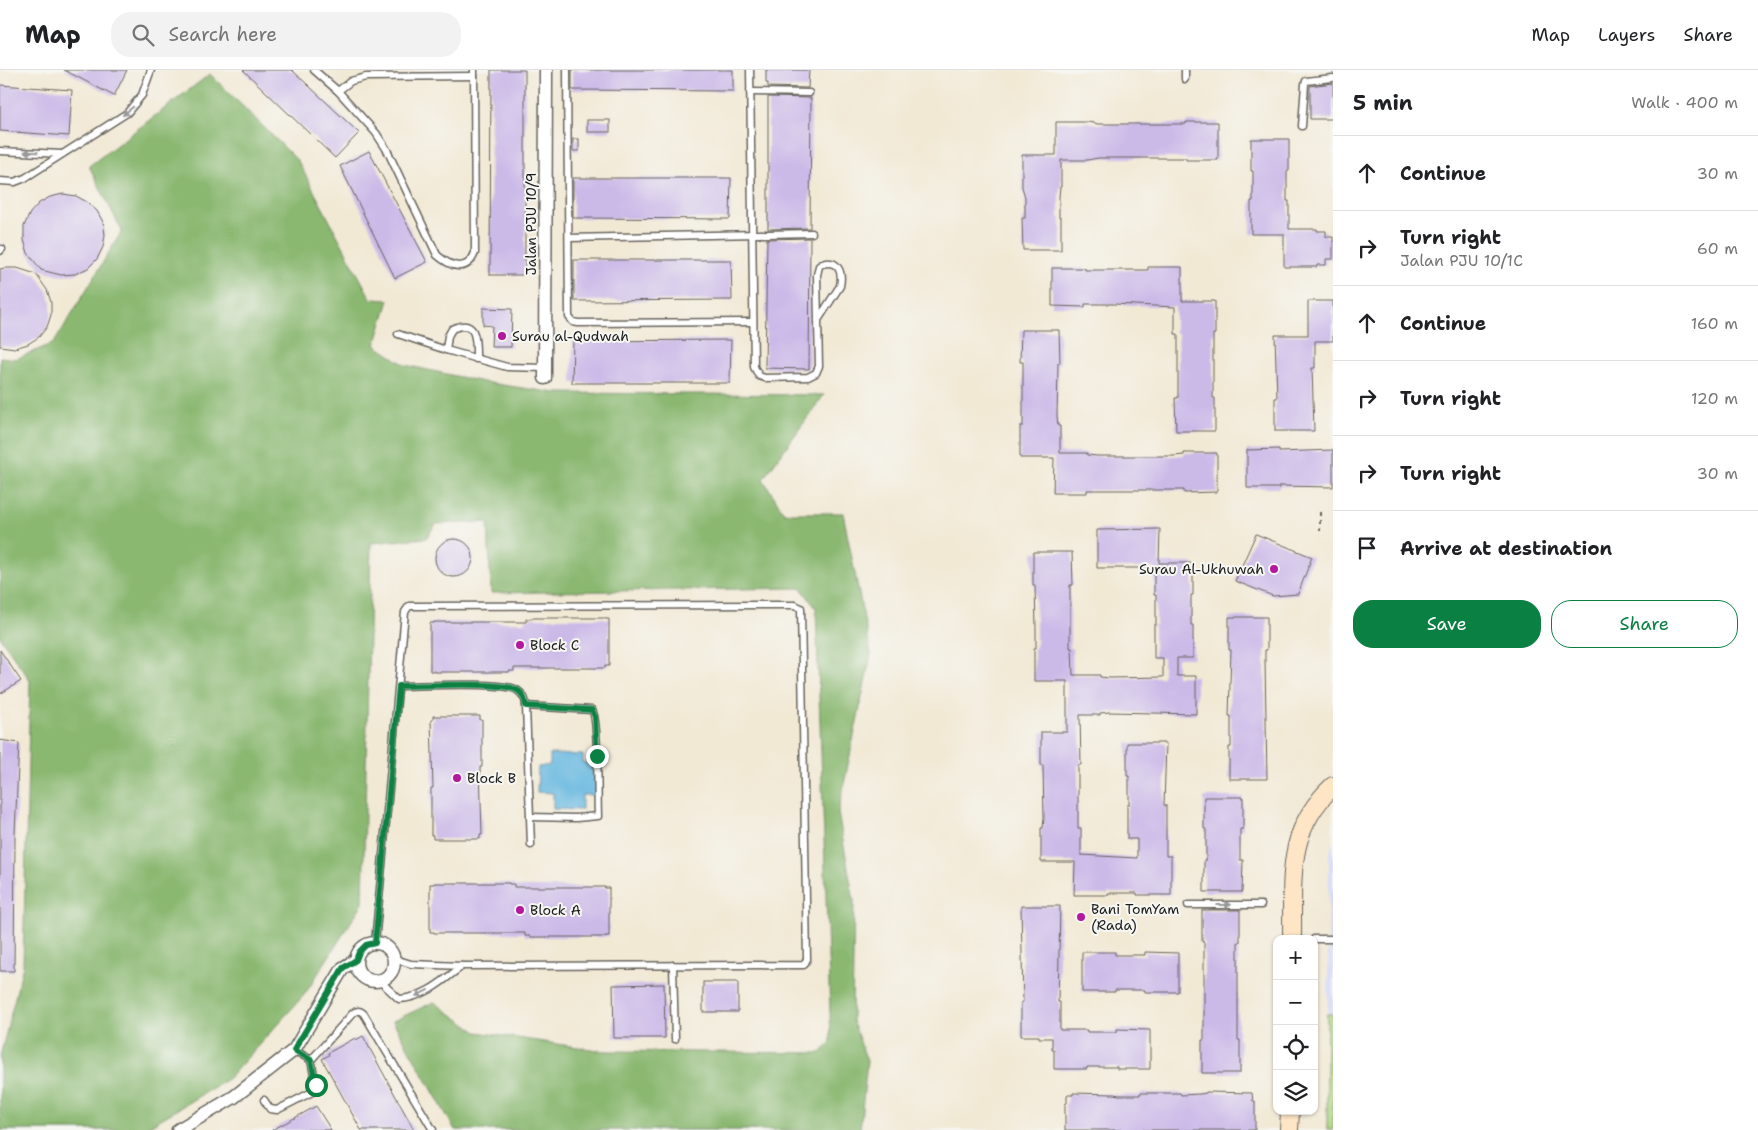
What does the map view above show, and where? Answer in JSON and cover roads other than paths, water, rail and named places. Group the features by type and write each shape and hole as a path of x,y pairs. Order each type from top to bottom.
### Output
{"street":[{"name":"Jalan PJU 10/9","path":"546,70 546,373"},
{"path":"1292,935 1293,875 1295,852 1301,829 1325,793 1333,786"},
{"path":"375,943 384,945 391,950 395,959 394,969 380,981 368,980 359,973 356,960 359,952 366,945 375,943"},
{"path":"178,1130 234,1097 294,1050 343,968 356,960"},
{"path":"332,989 359,973"},
{"path":"1290,1115 1290,1130"}],"lane":[{"path":"0,181 15,182 25,178 127,113 142,95 151,70"},
{"path":"314,70 338,91 376,133 387,150 438,255 445,262 452,265 465,266 472,261 475,253 474,73 366,77 351,81 338,91"},
{"path":"567,70 569,317 573,322 578,323 754,322"},
{"path":"750,70 754,367 759,376 765,378 812,376 818,370 818,320 818,270 822,264 829,263 838,266 841,270 840,286 818,320"},
{"path":"1185,70 1185,78"},
{"path":"1302,126 1306,81 1333,78"},
{"path":"750,92 809,93"},
{"path":"0,151 62,154"},
{"path":"569,238 812,233"},
{"path":"446,350 448,336 452,330 459,327 470,328 476,337 476,359"},
{"path":"398,334 476,359 507,367 546,373"},
{"path":"375,943 406,608 412,605 795,605 801,608 806,962 800,966 462,966 411,964 395,959"},
{"path":"399,686 497,685 516,689 522,694 526,699 531,845"},
{"path":"526,706 592,710 595,717 597,756 598,816 576,818 530,817"},
{"path":"1188,905 1261,905"},
{"path":"1318,939 1333,939"},
{"path":"673,965 675,1039"},
{"path":"380,981 399,999 411,999 439,984 462,966"},
{"path":"311,1060 356,1010 361,1011 433,1130"},
{"path":"264,1100 270,1109 277,1110 314,1091 316,1085 311,1060 294,1050"}],"water":[{"path":"550,754 583,755 583,763 600,763 600,795 582,795 582,810 553,809 553,793 537,792 538,767 550,765"}],"place":[{"name":"Surau al-Qudwah","path":"502,336"},
{"name":"Surau Al-Ukhuwah","path":"1274,569"},
{"name":"Block C","path":"520,645"},
{"name":"Block B","path":"457,778"},
{"name":"Block A","path":"520,910"},
{"name":"Bani TomYam (Rada)","path":"1081,917"}]}
